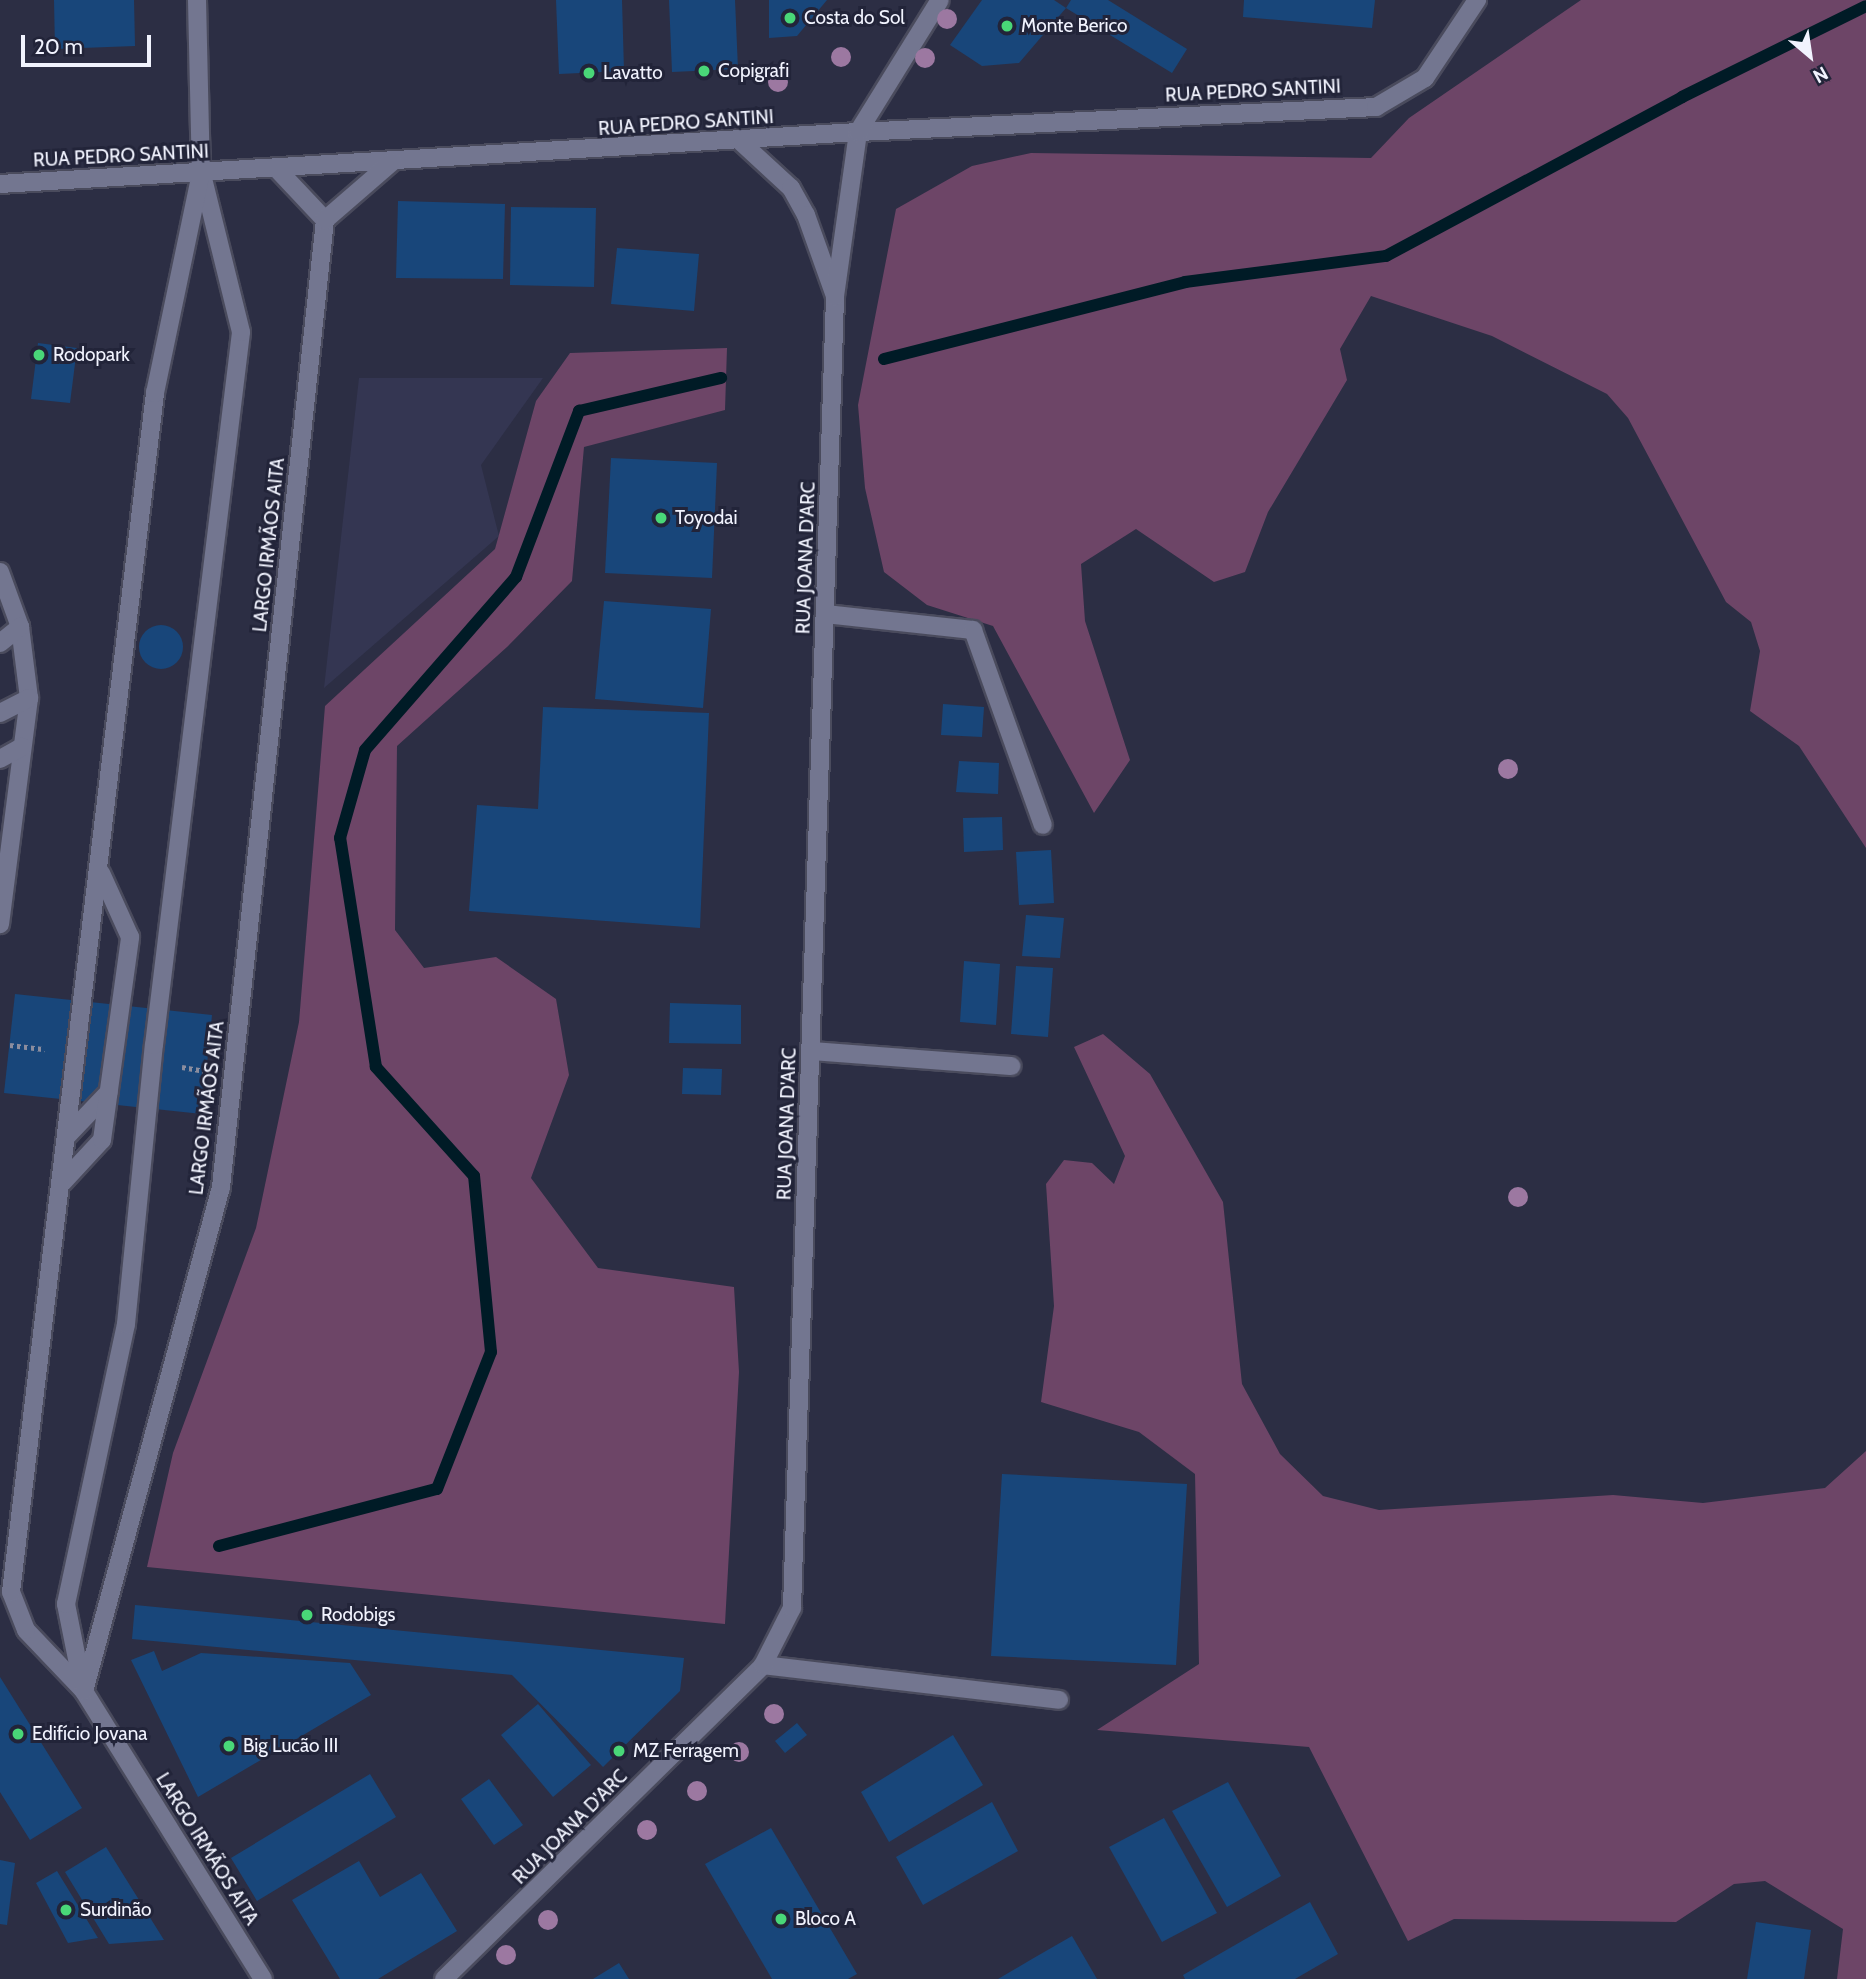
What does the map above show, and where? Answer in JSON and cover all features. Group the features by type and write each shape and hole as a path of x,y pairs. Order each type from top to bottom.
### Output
{"street":[{"path":"84,1691 66,1604 126,1324 153,1045 241,332 201,172 197,0"},
{"path":"858,132 940,0"},
{"name":"RUA PEDRO SANTINI","path":"0,184 741,142 858,132 1376,107 1425,78 1477,0"},
{"name":"RUA JOANA D'ARC","path":"444,1979 763,1665 792,1608 835,296 858,132"},
{"path":"741,142 791,188 806,215 835,296"},
{"path":"276,168 325,220 392,162"},
{"path":"84,1691 26,1630 11,1592 101,873 155,393 201,172"},
{"name":"LARGO IRMÃOS AITA","path":"263,1979 84,1691 221,1187 325,220"},
{"path":"0,924 8,794 22,747 29,698 20,627 2,583"},
{"path":"825,614 973,630 1043,825"},
{"path":"0,643 20,627"},
{"path":"0,713 29,698"},
{"path":"0,759 22,747"},
{"path":"63,1182 102,1140 130,937 101,873"},
{"path":"811,1051 1012,1066"},
{"path":"68,1135 109,1093"},
{"path":"763,1665 1059,1700"}],"shaded area":[{"path":"1581,0 1866,0 1866,848 1799,746 1750,711 1760,651 1751,622 1726,602 1628,418 1607,394 1492,336 1371,296 1340,349 1347,380 1268,512 1245,572 1214,582 1136,529 1081,564 1085,621 1130,760 1094,813 993,626 927,605 884,572 865,488 858,405 896,209 972,166 1031,153 1371,158 1409,118"},
{"path":"727,348 725,410 584,447 572,581 507,647 397,746 395,930 424,968 496,957 556,999 569,1075 531,1178 598,1268 734,1287 739,1372 725,1624 147,1567 173,1453 256,1228 299,1022 325,706 495,549 536,401 570,353"},
{"path":"359,378 543,378 481,465 499,536 324,688"},
{"path":"1103,1034 1150,1074 1223,1202 1242,1384 1280,1454 1323,1496 1379,1510 1613,1495 1703,1503 1825,1488 1866,1451 1866,1979 1837,1979 1843,1929 1765,1881 1734,1884 1676,1922 1454,1919 1408,1941 1309,1747 1097,1730 1199,1664 1195,1474 1139,1432 1041,1402 1054,1306 1046,1184 1064,1160 1092,1163 1114,1184 1125,1156 1074,1047"}],"building":[{"path":"54,0 134,0 135,46 55,49"},
{"path":"556,0 622,0 624,71 559,74"},
{"path":"669,0 735,0 738,69 672,72"},
{"name":"Costa do Sol","path":"769,0 827,0 797,36 769,38"},
{"name":"Monte Berico","path":"982,0 1054,0 1066,8 1019,63 982,66 950,45"},
{"path":"1071,0 1108,0 1187,49 1172,73 1066,8"},
{"path":"1244,0 1375,0 1372,28 1243,17"},
{"path":"398,201 505,204 503,279 396,278"},
{"path":"511,207 596,208 594,287 510,285"},
{"path":"617,248 699,254 694,311 611,304"},
{"path":"38,343 77,348 70,403 31,399"},
{"name":"Toyodai","path":"611,458 717,463 712,578 605,573"},
{"path":"604,601 711,609 703,708 595,699"},
{"path":"161,625 176,632 183,647 176,662 161,669 146,662 139,647 146,632"},
{"path":"943,704 984,707 982,737 941,735"},
{"path":"543,707 709,713 700,928 469,911 477,805 538,809"},
{"path":"959,761 999,763 998,794 956,792"},
{"path":"1002,817 1003,850 964,852 963,818"},
{"path":"1051,850 1054,903 1019,905 1016,852"},
{"path":"1026,915 1064,918 1060,958 1022,956"},
{"path":"964,961 1000,964 996,1025 960,1022"},
{"path":"1016,966 1053,968 1048,1037 1011,1034"},
{"path":"15,994 212,1015 202,1114 4,1093"},
{"path":"670,1003 741,1005 741,1044 669,1043"},
{"path":"683,1068 722,1069 721,1095 682,1094"},
{"path":"1002,1474 1187,1484 1176,1665 991,1656"},
{"path":"135,1605 684,1658 680,1691 603,1767 512,1675 132,1639"},
{"name":"Big Lucão III","path":"154,1651 162,1671 201,1653 350,1663 371,1695 198,1797 131,1660"},
{"name":"Edifício Jovana","path":"0,1677 82,1808 30,1840 0,1792"},
{"path":"538,1704 591,1765 553,1797 501,1735"},
{"path":"797,1723 807,1735 785,1753 775,1741"},
{"path":"953,1735 983,1785 889,1842 861,1792"},
{"path":"370,1774 396,1817 257,1901 231,1858"},
{"path":"489,1779 523,1825 494,1845 461,1799"},
{"path":"1228,1782 1281,1876 1227,1907 1172,1811"},
{"path":"992,1802 1018,1851 923,1905 896,1857"},
{"path":"1164,1818 1217,1913 1162,1942 1109,1847"},
{"name":"Bloco A","path":"771,1828 857,1974 848,1979 772,1979 705,1864"},
{"path":"106,1847 164,1940 109,1944 65,1872"},
{"path":"0,1860 15,1863 7,1925 0,1924"},
{"path":"359,1861 380,1897 421,1873 457,1931 378,1979 340,1979 292,1900"},
{"name":"Surdinão","path":"57,1871 98,1938 68,1943 36,1883"},
{"path":"1310,1902 1338,1954 1295,1979 1185,1979 1183,1975"},
{"path":"1756,1922 1811,1930 1804,1979 1747,1979"},
{"path":"1072,1936 1097,1979 998,1979 1032,1959"},
{"path":"619,1963 629,1979 593,1979"}],"waterway":[{"path":"884,359 1185,282 1386,256 1682,97 1866,6"},
{"path":"219,1546 437,1489 491,1352 474,1176 376,1067 340,838 365,750 516,577 579,411 721,378"}],"place":[{"name":"Costa do Sol","path":"790,18"},
{"name":"Monte Berico","path":"1007,26"},
{"name":"Copigrafi","path":"704,71"},
{"name":"Lavatto","path":"589,73"},
{"name":"Rodopark","path":"39,355"},
{"name":"Toyodai","path":"661,518"},
{"name":"Rodobigs","path":"307,1615"},
{"name":"Edifício Jovana","path":"18,1734"},
{"name":"Big Lucão III","path":"229,1746"},
{"name":"MZ Ferragem","path":"619,1751"},
{"name":"Surdinão","path":"66,1910"},
{"name":"Bloco A","path":"781,1919"}]}
